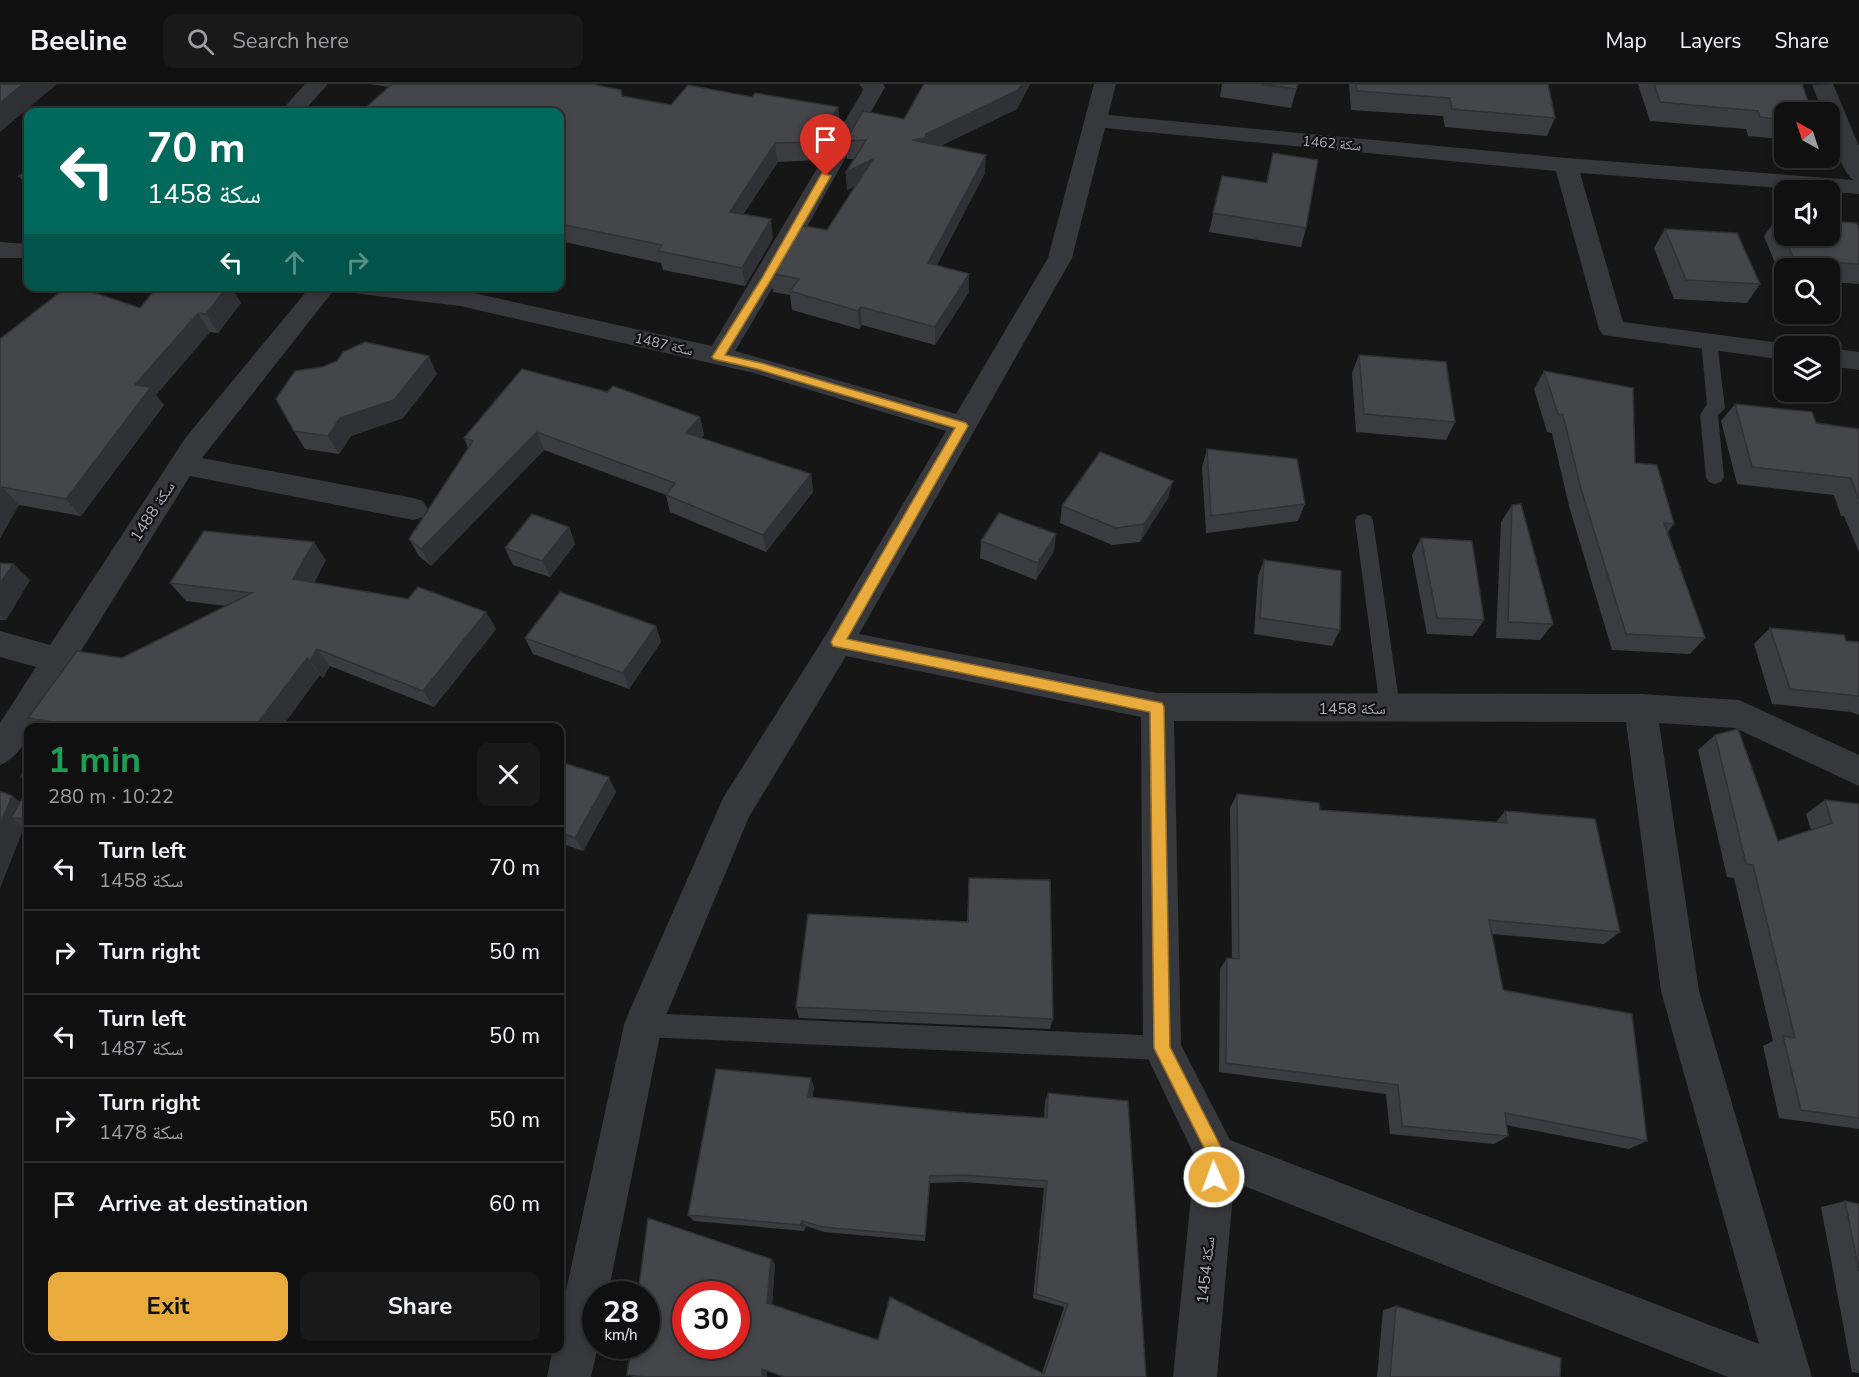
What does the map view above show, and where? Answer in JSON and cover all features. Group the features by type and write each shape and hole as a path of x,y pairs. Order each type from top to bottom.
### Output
{"street":[{"path":"295,108 317,84"},
{"path":"718,357 767,278 872,94 874,87 870,84"},
{"path":"569,1377 643,1025 735,809 838,642 1060,258 1105,84"},
{"path":"1822,85 1859,174"},
{"name":"سكة 1462","path":"1097,121 1566,165 1859,187"},
{"path":"1566,165 1612,328 1774,350"},
{"path":"0,250 24,251"},
{"name":"سكة 1488","path":"0,751 182,464 322,291"},
{"name":"سكة 1487","path":"402,291 460,298 757,365 962,426"},
{"path":"1840,358 1859,361"},
{"path":"182,464 413,509"},
{"name":"سكة 1458","path":"838,642 1157,707 1641,708 1739,714 1859,771"},
{"path":"0,644 57,660"},
{"path":"1157,707 1162,1048 1216,1155 1788,1377"},
{"path":"1641,708 1680,991 1788,1377"},
{"name":"سكة 1454","path":"1195,1377 1216,1155"}],"lane":[{"path":"1709,341 1716,408 1711,409 1709,415 1715,477"},
{"path":"1364,521 1390,708"},
{"path":"643,1025 1162,1048"}],"building":[{"path":"0,84 23,84 0,103"},
{"path":"392,84 591,84 621,90 622,96 671,105 688,85 752,97 755,93 838,107 818,142 775,143 730,212 771,219 742,268 658,251 662,245 564,225 564,108 365,108"},
{"path":"924,84 1022,84 1018,90 926,134 925,138 912,140 986,155 928,263 969,274 935,327 861,307 858,311 790,291 799,279 770,273 799,225 827,230 873,159 846,172 866,140 846,141 863,111 904,119"},
{"path":"1262,84 1298,84 1296,89"},
{"path":"1356,84 1548,84 1555,118 1452,109 1450,98 1357,91"},
{"path":"1654,84 1802,84 1808,102 1774,102 1774,119 1760,117 1758,111 1660,102"},
{"path":"1273,153 1318,160 1306,228 1213,213 1222,176 1267,183"},
{"path":"1840,222 1857,223 1859,264 1840,263 1840,258 1793,258 1788,246 1840,246"},
{"path":"1665,229 1737,233 1760,284 1686,280"},
{"path":"62,291 89,291 140,308 154,291 224,291 206,314 198,313 135,385 151,387 66,499 2,487 0,491 0,339"},
{"path":"365,342 429,356 394,400 340,418 328,436 294,431 276,399 295,371 322,367 337,361 343,352"},
{"path":"1359,355 1446,362 1455,422 1364,414"},
{"path":"522,369 607,392 613,386 700,417 686,433 811,474 763,535 666,495 675,483 537,432 421,549 409,539 473,441 464,438"},
{"path":"1544,371 1633,388 1635,463 1657,465 1674,524 1664,523 1705,638 1626,634 1581,489 1563,415 1558,414"},
{"path":"1735,404 1812,412 1816,423 1859,429 1859,498 1851,478 1752,467"},
{"path":"1207,449 1297,459 1305,504 1211,516"},
{"path":"1100,452 1173,481 1144,524 1116,528 1062,506"},
{"path":"1521,504 1553,624 1508,622 1512,505"},
{"path":"999,513 1056,534 1038,563 981,541"},
{"path":"532,514 569,527 542,561 505,548"},
{"path":"204,531 314,542 293,579 408,599 418,587 486,612 423,691 317,649 310,661 307,658 258,723 52,723 28,718 77,651 122,658 252,593 170,583"},
{"path":"1421,538 1472,541 1484,620 1437,618"},
{"path":"1264,560 1341,571 1340,630 1260,618"},
{"path":"0,563 13,564 0,584"},
{"path":"560,592 656,626 623,673 525,638"},
{"path":"1770,628 1844,635 1846,641 1859,642 1859,696 1790,689"},
{"path":"1738,729 1778,841 1832,823 1825,800 1859,804 1859,1118 1801,1110 1783,1036 1795,1038 1753,865 1746,864 1715,735"},
{"path":"564,763 609,777 575,838 564,834"},
{"path":"0,791 12,796 0,824"},
{"path":"1237,794 1319,803 1320,810 1507,823 1505,811 1595,819 1620,932 1489,920 1503,990 1632,1014 1647,1141 1505,1113 1508,1136 1402,1126 1398,1085 1226,1063 1227,958 1239,959"},
{"path":"24,795 24,819 11,818"},
{"path":"969,878 1050,880 1053,1019 796,1007 808,914 968,922"},
{"path":"716,1069 811,1078 808,1097 966,1113 1047,1118 1048,1093 1128,1101 1146,1377 784,1377 762,1369 762,1377 627,1375 629,1359 660,1359 660,1281 640,1281 648,1218 771,1259 767,1303 878,1340 890,1297 1044,1374 1068,1304 1036,1294 1047,1181 964,1175 930,1176 925,1236 822,1227 802,1221 800,1225 688,1215"},
{"path":"1845,1201 1859,1204 1859,1271"},
{"path":"1396,1306 1561,1358 1560,1377 1390,1377"}],"route":[{"path":"826,176 718,357 757,365 962,426 838,642 1157,707 1162,1048 1216,1155 1214,1177"}]}
